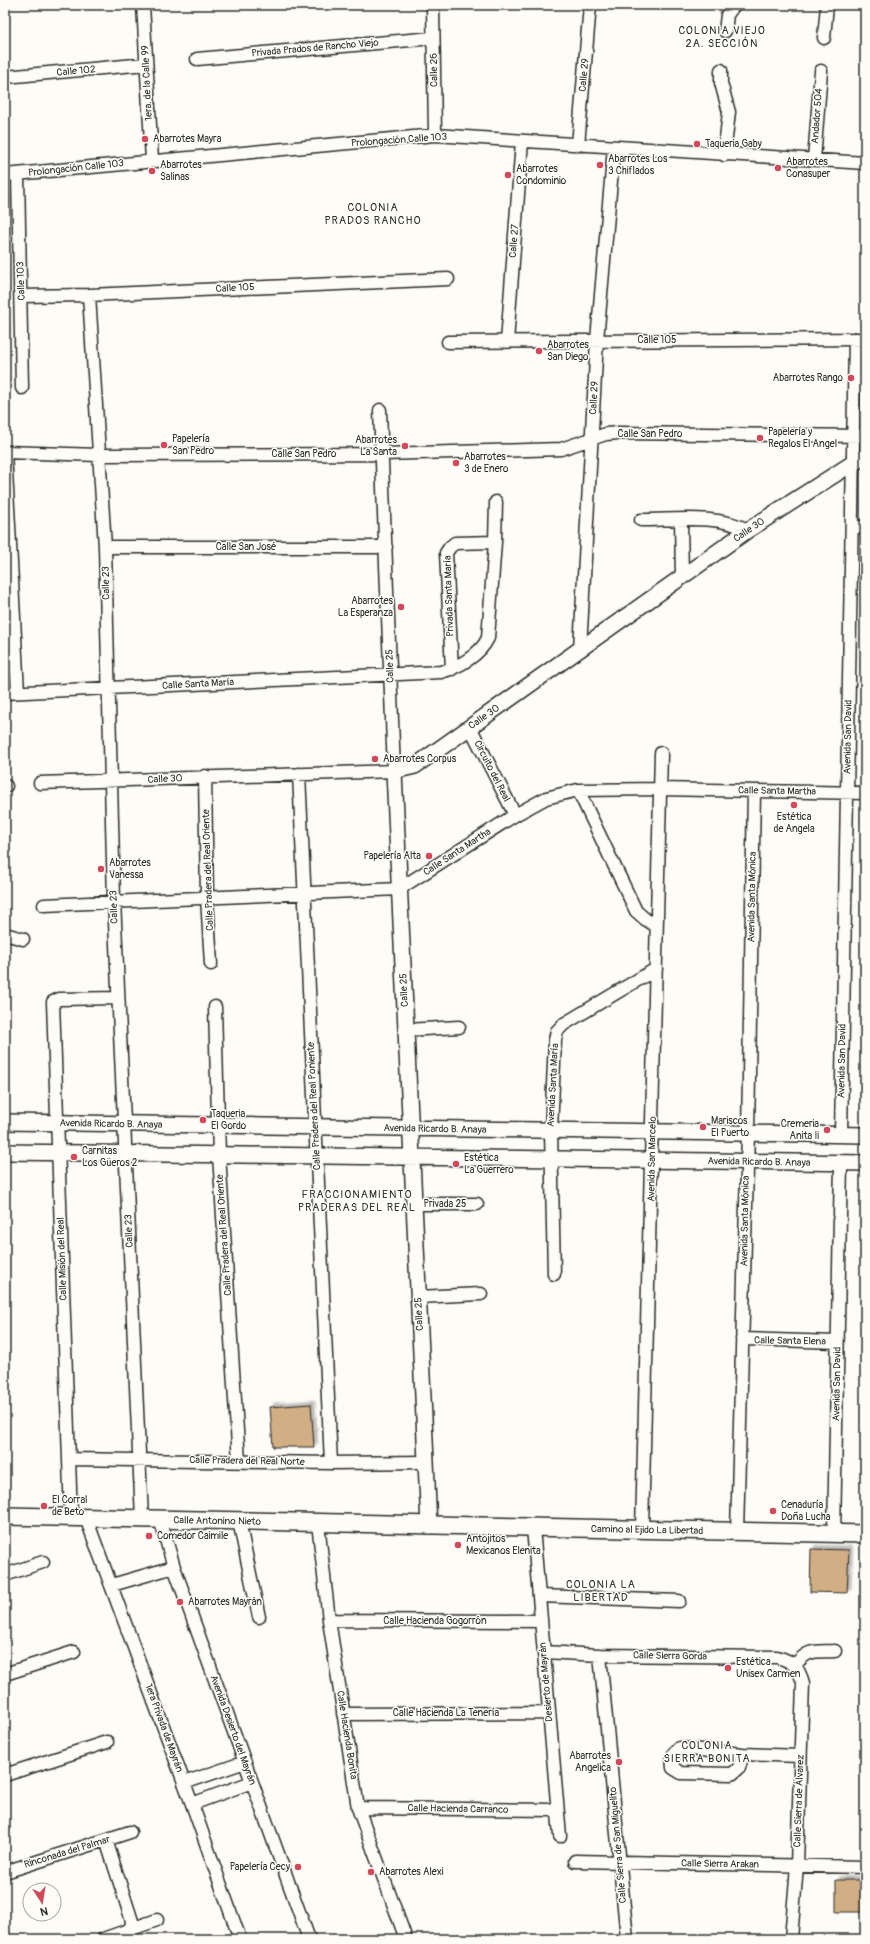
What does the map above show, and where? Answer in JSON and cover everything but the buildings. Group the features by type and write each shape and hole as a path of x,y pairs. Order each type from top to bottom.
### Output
{"main road":[{"name":"Calle Antonino Nieto","path":"5,1516 429,1526"},
{"name":"Camino al Ejido La Libertad","path":"429,1526 865,1534"}],"street":[{"name":"1era. de la Calle 99","path":"143,5 152,160"},
{"name":"Calle 26","path":"434,5 433,38 435,135"},
{"name":"Calle 29","path":"578,145 590,5"},
{"path":"726,31 727,15 734,5"},
{"path":"824,38 827,5"},
{"name":"Privada Prados de Rancho Viejo","path":"196,59 433,38"},
{"name":"Calle 102","path":"5,77 146,64"},
{"path":"721,70 721,83 728,112 724,155"},
{"name":"Andador 504","path":"814,160 821,71"},
{"name":"Prolongación Calle 103","path":"5,175 152,160 435,135 865,163"},
{"name":"Calle 27","path":"507,342 522,141"},
{"name":"Calle 29","path":"580,649 597,340 614,147"},
{"name":"Calle 103","path":"18,174 22,296 22,388"},
{"name":"Calle 105","path":"22,296 89,295 448,279"},
{"name":"Calle 23","path":"89,295 105,547 114,900 142,1519"},
{"name":"Calle 105","path":"448,342 860,339"},
{"name":"Avenida San David","path":"841,1135 852,527 859,460 860,339"},
{"path":"380,410 383,454"},
{"name":"Calle San Pedro","path":"5,452 99,455 383,454 561,449 619,433 859,436"},
{"path":"5,452 18,692"},
{"name":"Calle 25","path":"383,454 399,889 429,1526"},
{"name":"Calle 30","path":"40,783 111,782 206,776 394,771 415,766 748,530 859,460"},
{"path":"390,673 441,672 452,669 477,653 484,646 488,638 496,542 496,502"},
{"path":"641,520 723,521 736,524 748,530"},
{"path":"681,520 682,577"},
{"path":"852,527 865,527"},
{"name":"Privada Santa María","path":"452,669 446,553 455,543 496,542"},
{"name":"Calle San José","path":"105,547 386,547"},
{"name":"Calle Santa María","path":"5,693 109,689 390,673"},
{"name":"Circuito del Real","path":"470,727 515,815"},
{"name":"Avenida San Marcelo","path":"642,1530 661,753"},
{"name":"Calle Pradera del Real Poniente","path":"299,774 331,1463"},
{"name":"Calle Pradera del Real Oriente","path":"206,776 207,898 212,964"},
{"name":"Calle Santa Martha","path":"44,905 114,900 207,898 399,889 515,815 546,798 578,790 660,789 865,793"},
{"path":"578,790 636,910 645,919 656,926"},
{"name":"Avenida Santa Mónica","path":"737,1532 746,1161 748,1133 754,791"},
{"path":"5,934 23,939"},
{"name":"Avenida Santa María","path":"554,1274 551,1130 555,1040 558,1031 564,1024 656,969"},
{"name":"Calle Misión del Real","path":"78,1517 69,1459 56,1123 53,1002 59,999 118,998"},
{"name":"Calle Pradera del Real Oriente","path":"215,1008 219,1155 239,1461"},
{"path":"406,1030 458,1027"},
{"name":"Avenida Ricardo B. Anaya","path":"5,1122 865,1135"},
{"name":"Avenida Ricardo B. Anaya","path":"5,1152 865,1163"},
{"name":"Avenida San David","path":"834,1534 841,1163"},
{"name":"Privada 25","path":"414,1204 477,1204"},
{"path":"418,1297 481,1294"},
{"name":"Calle Santa Elena","path":"742,1340 837,1342"},
{"name":"Calle Pradera del Real Norte","path":"69,1459 331,1463 426,1462"},
{"name":"1era Privada de Mayrán","path":"78,1517 112,1585 240,1939"},
{"name":"Avenida Desierto del Mayrán","path":"160,1519 174,1567 309,1939"},
{"path":"239,1521 259,1618"},
{"name":"Calle Hacienda Bonita","path":"318,1523 329,1620 358,1808 406,1939"},
{"name":"Desierto de Mayrán","path":"533,1528 560,1836"},
{"path":"5,1575 43,1562"},
{"path":"112,1585 174,1567"},
{"path":"539,1596 680,1601"},
{"name":"Calle Hacienda Gogorrón","path":"329,1620 541,1621"},
{"path":"795,1665 804,1655 808,1653 835,1651"},
{"path":"5,1674 74,1652"},
{"name":"Calle Sierra Gorda","path":"544,1652 600,1655 777,1657 788,1660 795,1665"},
{"name":"Calle Sierra de San Miguelito","path":"600,1655 627,1939"},
{"name":"Calle Sierra de Álvarez","path":"791,1939 797,1865 803,1683 800,1672 795,1665"},
{"name":"Calle Hacienda La Tenería","path":"343,1714 549,1713"},
{"path":"5,1775 107,1742"},
{"path":"743,1754 739,1768 732,1774 681,1773 673,1768 672,1757 675,1751 680,1748 743,1754 800,1756"},
{"path":"184,1783 244,1762"},
{"path":"192,1804 252,1782"},
{"name":"Calle Hacienda Carranco","path":"358,1808 558,1810"},
{"name":"Rinconada del Palmar","path":"5,1872 130,1832"},
{"path":"106,1840 132,1921 131,1928"},
{"name":"Calle Sierra Arakan","path":"575,1861 865,1867"},
{"path":"102,1939 157,1920"}],"place":[{"name":"Abarrotes Mayra","path":"145,139"},
{"name":"Taqueria Gaby","path":"697,144"},
{"name":"Abarrotes Los 3 Chiflados","path":"600,165"},
{"name":"Abarrotes Conasuper","path":"778,168"},
{"name":"Abarrotes Salinas","path":"152,171"},
{"name":"Abarrotes Condominio","path":"508,175"},
{"name":"Abarrotes San Diego","path":"539,351"},
{"name":"Abarrotes Rango","path":"851,378"},
{"name":"Papelería y Regalos El Angel","path":"760,438"},
{"name":"Papelería San Pedro","path":"164,445"},
{"name":"Abarrotes La Santa","path":"405,446"},
{"name":"Abarrotes 3 de Enero","path":"456,463"},
{"name":"Abarrotes La Esperanza","path":"401,607"},
{"name":"Abarrotes Corpus","path":"375,759"},
{"name":"Estética de Angela","path":"794,805"},
{"name":"Papelería Alta","path":"429,856"},
{"name":"Abarrotes Vanessa","path":"101,869"},
{"name":"Taqueria El Gordo","path":"203,1120"},
{"name":"Mariscos El Puerto","path":"703,1127"},
{"name":"Cremeria Anita Ii","path":"827,1130"},
{"name":"Carnitas Los Güeros 2","path":"74,1157"},
{"name":"Estética La Guerrero","path":"456,1164"},
{"name":"El Corral de Beto","path":"44,1506"},
{"name":"Cenaduría Doña Lucha","path":"773,1511"},
{"name":"Comedor Caimile","path":"149,1536"},
{"name":"Antojitos Mexicanos Elenita","path":"458,1545"},
{"name":"Abarrotes Mayrán","path":"180,1602"},
{"name":"Estética Unisex Carmen","path":"728,1668"},
{"name":"Abarrotes Angelica","path":"619,1762"},
{"name":"Papelería Cecy","path":"298,1867"},
{"name":"Abarrotes Alexi","path":"371,1872"}],"district":[{"name":"COLONIA VIEJO 2A. SECCIÓN","path":"722,36"},
{"name":"COLONIA PRADOS RANCHO","path":"373,213"},
{"name":"FRACCIONAMIENTO PRADERAS DEL REAL","path":"357,1200"},
{"name":"COLONIA LA LIBERTAD","path":"601,1590"},
{"name":"COLONIA SIERRA BONITA","path":"707,1751"}]}
